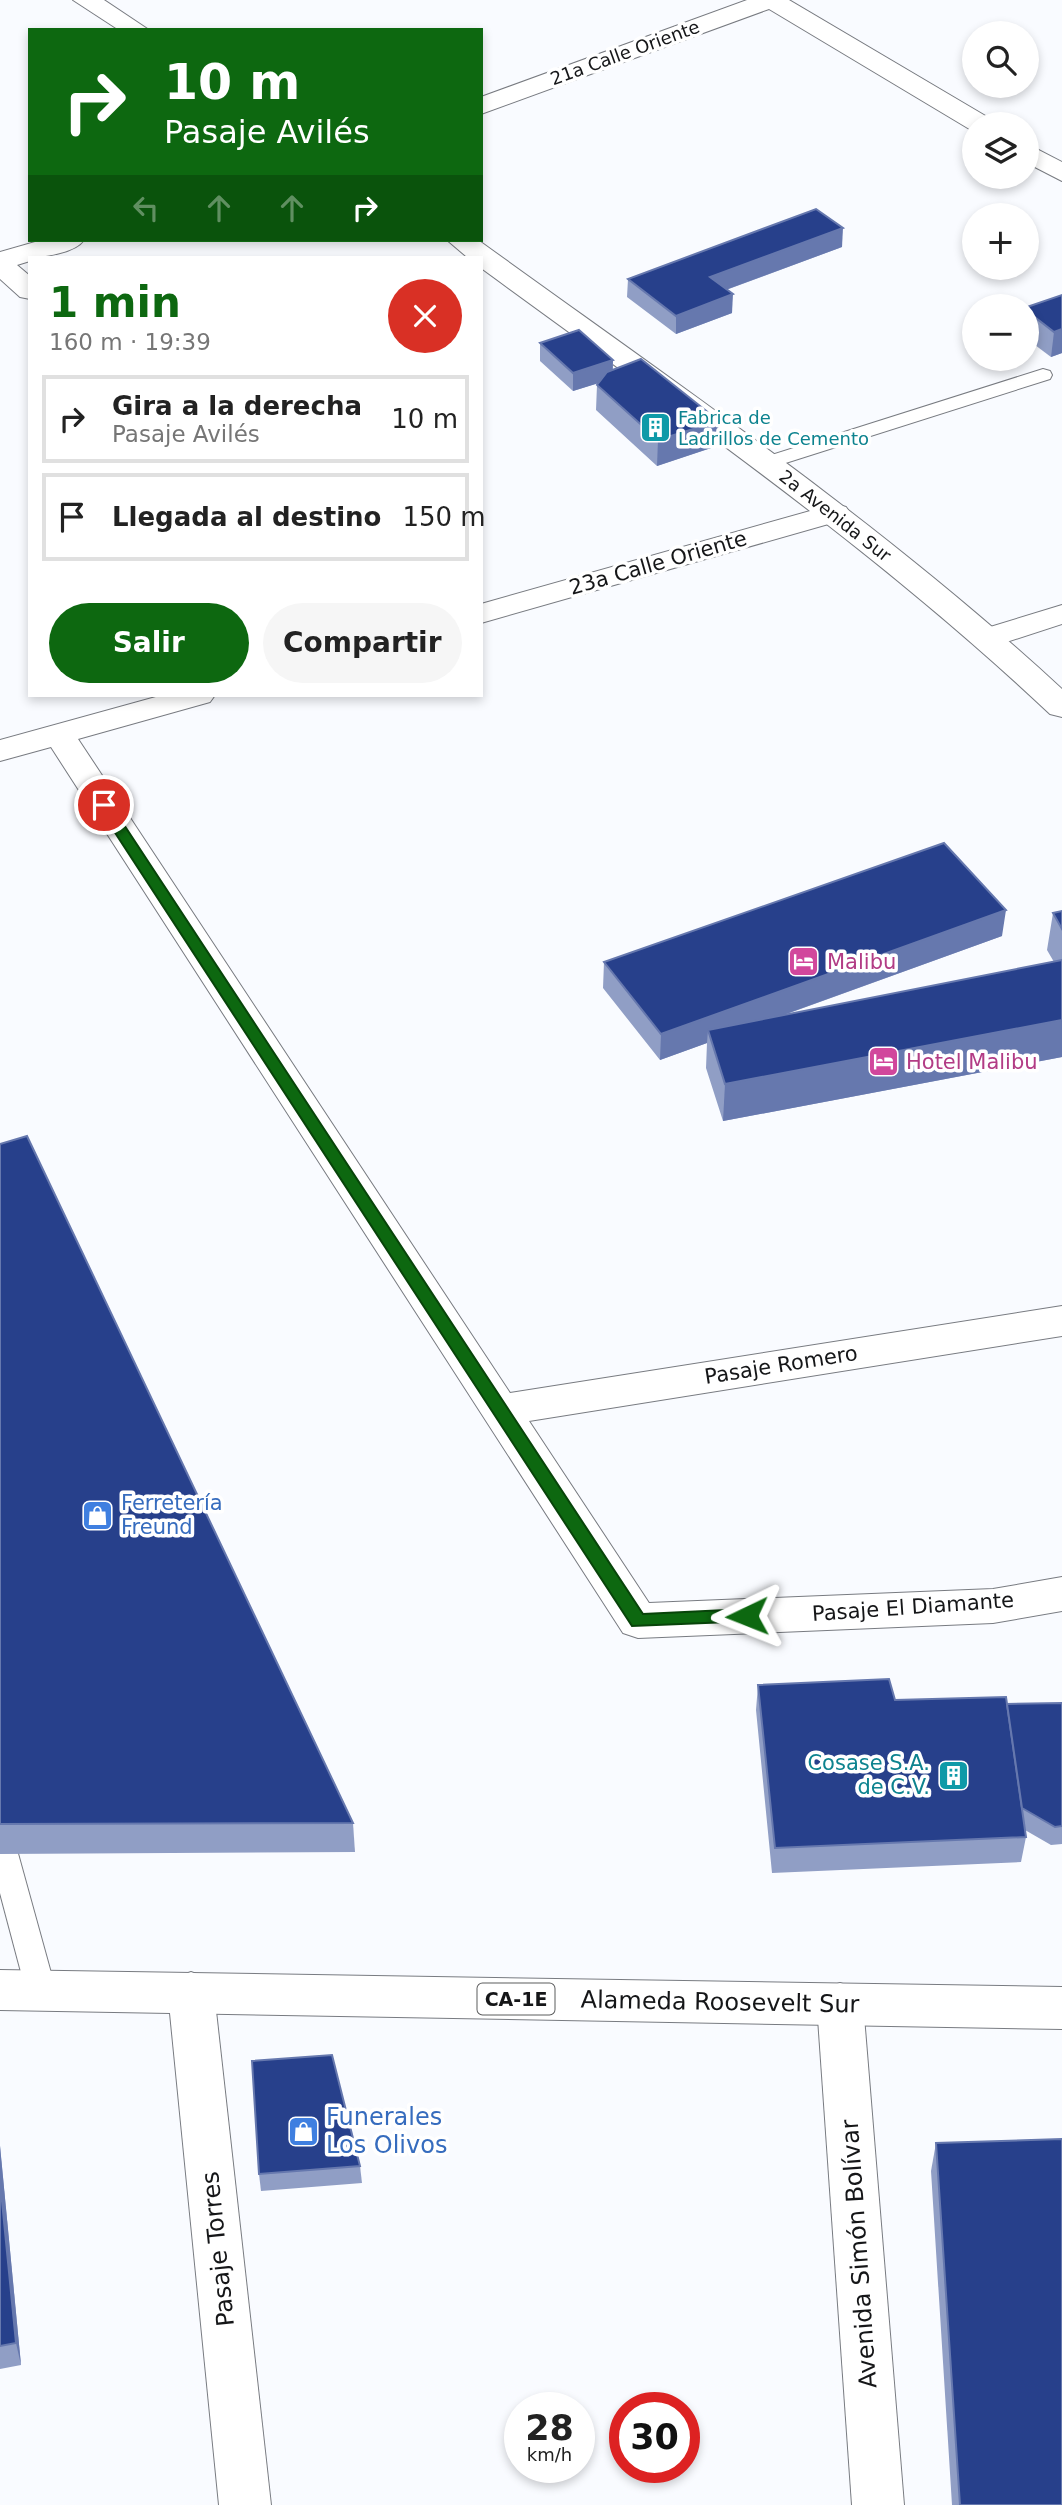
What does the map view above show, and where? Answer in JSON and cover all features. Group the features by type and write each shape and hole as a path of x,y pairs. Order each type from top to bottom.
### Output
{"main road":[{"path":"86,0 134,28"},
{"path":"771,0 962,113"},
{"name":"21a Calle Oriente","path":"483,105 771,0"},
{"path":"1039,159 1062,173"},
{"path":"28,289 0,263 64,242"},
{"name":"2a Avenida Sur","path":"464,242 483,256"},
{"name":"2a Avenida Sur","path":"483,256 835,513 988,638 1062,707"},
{"name":"23a Calle Oriente","path":"483,613 835,513"},
{"path":"988,638 1062,614"},
{"path":"0,751 192,697"},
{"path":"59,735 499,1410"},
{"name":"Pasaje Romero","path":"499,1410 1062,1321"},
{"name":"Pasaje El Diamante","path":"499,1410 638,1621 993,1606 1062,1594"},
{"name":"Alameda Roosevelt Sur","path":"20,1990 1062,2008"},
{"name":"Pasaje Torres","path":"191,1993 245,2505"},
{"name":"Avenida Simón Bolívar","path":"841,2004 878,2505"}],"lane":[{"path":"766,463 1043,375"},
{"path":"4,1827 20,1990"}],"building":[{"path":"816,209 843,228 710,277 733,294 676,316 628,279"},
{"path":"1062,295 1062,329 1054,332 1039,320 1039,303"},
{"path":"579,330 613,360 573,373 540,343"},
{"path":"641,359 719,421 658,440 597,385 607,372"},
{"name":"Malibu","path":"944,843 1006,910 661,1034 604,962"},
{"path":"1062,911 1062,929 1053,913"},
{"path":"1062,960 1062,1020 725,1084 708,1030"},
{"name":"Ferretería Freund","path":"27,1136 353,1823 0,1824 0,1144"},
{"path":"889,1679 895,1700 1006,1697 1026,1837 775,1848 758,1685"},
{"path":"1062,1703 1062,1826 1055,1827 1022,1808 1007,1704"},
{"name":"Funerales Los Olivos","path":"332,2055 360,2166 259,2174 252,2061"},
{"path":"1062,2139 1062,2505 960,2505 936,2143"},
{"path":"0,2181 16,2343 0,2346"}],"place":[{"name":"Fabrica de Ladrillos de Cemento","path":"655,428"},
{"name":"Malibu","path":"804,962"},
{"name":"Hotel Malibu","path":"883,1062"},
{"name":"Ferretería Freund","path":"98,1515"},
{"name":"Cosase S.A. de C.V.","path":"953,1775"},
{"name":"Funerales Los Olivos","path":"303,2131"}],"route":[{"path":"104,805 638,1621 747,1616"}]}
